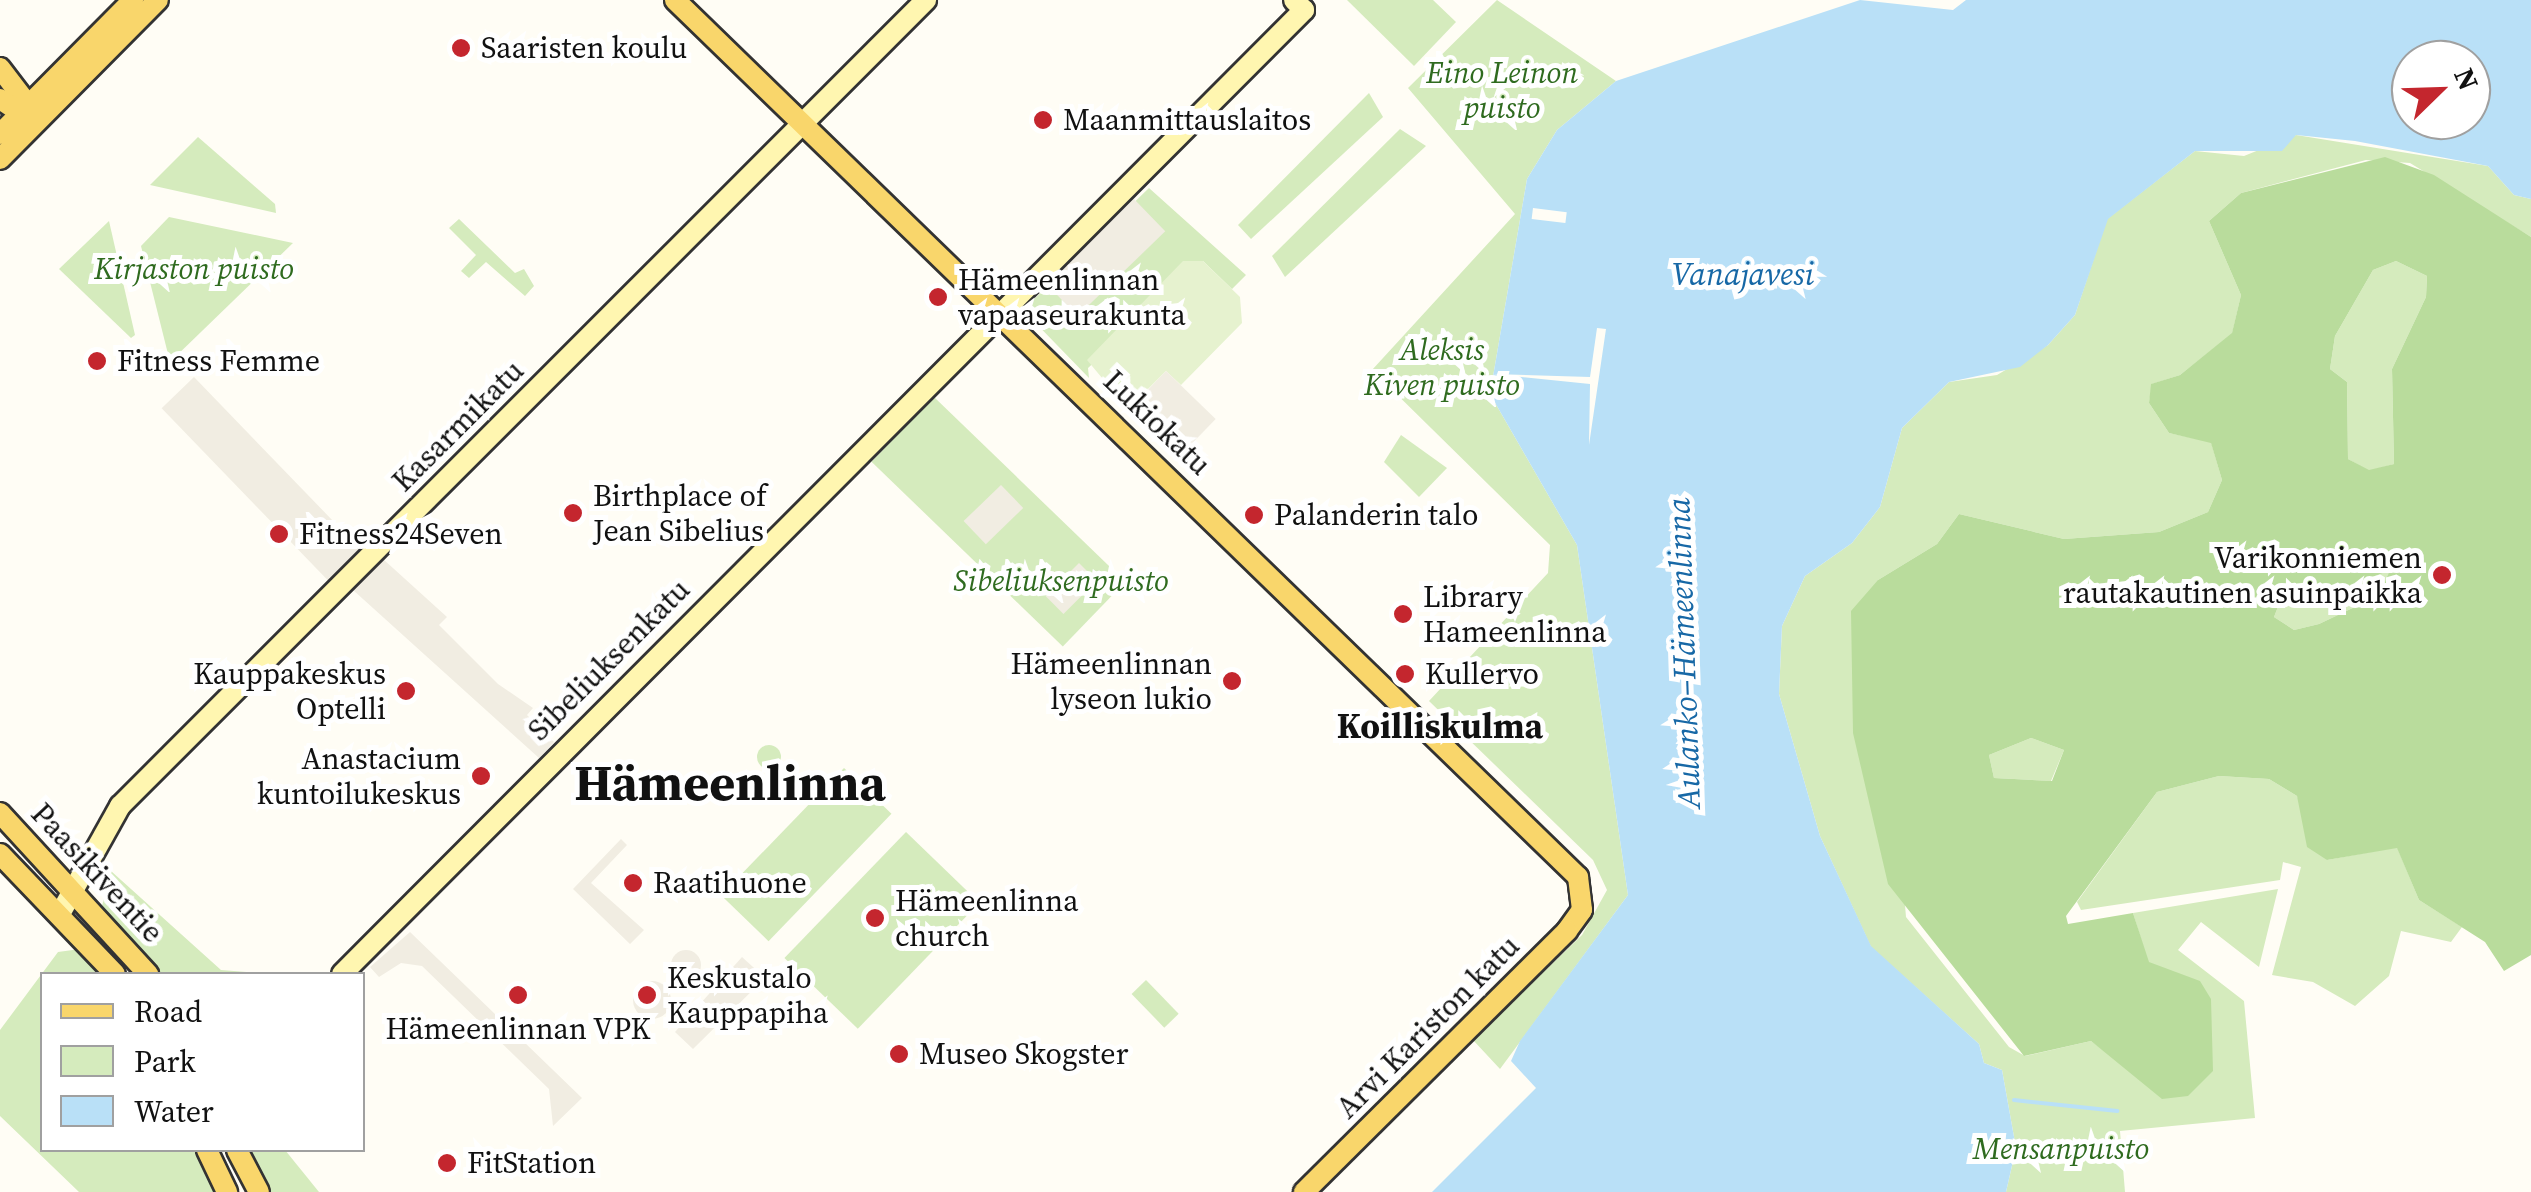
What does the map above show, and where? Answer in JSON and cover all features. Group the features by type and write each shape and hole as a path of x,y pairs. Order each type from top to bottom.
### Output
{"main road":[{"path":"0,159 29,112 133,0"},
{"path":"0,134 158,0"},
{"name":"Lukiokatu","path":"675,0 1568,864 1584,898"},
{"path":"0,68 29,112"},
{"path":"0,99 29,112"},
{"name":"Paasikiventie","path":"0,814 75,890 146,972"},
{"name":"Paasikiventie","path":"0,854 113,972"},
{"name":"Arvi Kariston katu","path":"1304,1192 1568,932 1584,898"},
{"path":"207,1152 228,1192"},
{"path":"237,1152 259,1192"}],"street":[{"name":"Kasarmikatu","path":"60,914 120,806 926,0"},
{"name":"Sibeliuksenkatu","path":"349,968 1299,5"}],"green space":[{"path":"1347,0 1433,0 1456,22 1414,66"},
{"path":"1497,0 1616,81 1557,130 1527,179 1490,394 1577,545 1628,895 1500,1069 1473,1040 1582,935 1607,890 1593,860 1429,701 1548,573 1550,545 1372,370 1515,214 1408,88"},
{"path":"1369,93 1383,117 1251,239 1238,225"},
{"path":"1400,129 1426,146 1285,277 1272,256"},
{"name":"Mensanpuisto","path":"2296,135 2488,166 2514,195 2531,199 2531,237 2410,163 2366,160 2241,193 2209,221 2241,295 2232,334 2180,375 2152,384 2149,403 2169,433 2211,442 2222,480 2208,512 2159,532 2064,539 1959,514 1937,544 1878,580 1906,917 2009,1047 2025,1056 2091,1041 2110,1055 2164,973 2148,962 2133,913 2278,889 2259,967 2201,922 2178,950 2244,1001 2255,1118 2120,1131 2125,1192 2006,1192 2016,1148 2002,1070 1984,1063 1979,1044 1871,947 1820,836 1779,694 1782,626 1805,576 1852,543 1880,507 1902,428 1949,382 1997,375 2048,345 2075,315 2107,219 2195,151 2244,156"},
{"name":"Kirjaston puisto","path":"198,137 275,204 276,213 150,185"},
{"path":"2385,157 2434,175 2531,237 2531,955 2504,971 2485,942 2419,900 2397,848 2327,860 2307,847 2297,796 2269,779 2219,776 2157,792 2066,916 2068,924 2133,913 2149,962 2200,981 2211,999 2213,1071 2188,1096 2162,1099 2091,1041 2024,1056 1888,884 1853,733 1851,611 1878,580 1937,544 1959,514 2064,539 2159,532 2208,512 2222,480 2211,443 2169,433 2149,403 2151,384 2180,375 2232,333 2241,295 2209,221 2241,193","holes":["2396,261 2427,276 2426,297 2392,369 2394,464 2369,470 2348,459 2347,382 2330,369 2335,336 2373,270","2390,570 2380,595 2319,624 2294,630 2274,617 2285,589 2327,595","2031,738 2064,750 2052,781 1994,778 1989,755"]},
{"path":"1149,188 1246,275 1232,289 1203,261 1088,368 1089,378 1023,310"},
{"name":"Kirjaston puisto","path":"169,217 293,243 170,362 141,246"},
{"path":"459,219 515,273 524,269 534,286 525,296 486,262 469,278 461,271 476,255 449,228"},
{"path":"109,221 135,335 131,338 59,269"},
{"path":"1183,261 1203,261 1240,297 1242,323 1181,385 1166,371 1128,409 1087,360"},
{"path":"2396,261 2427,276 2426,297 2392,369 2394,464 2369,471 2348,459 2347,382 2330,369 2335,336 2373,270"},
{"name":"Sibeliuksenpuisto","path":"934,397 1125,582 1063,647 871,462"},
{"path":"1401,435 1447,468 1419,497 1384,462"},
{"path":"2384,568 2393,577 2380,595 2319,624 2294,630 2274,617 2285,589 2309,595"},
{"path":"2031,738 2064,750 2051,781 1994,778 1989,755"},
{"path":"769,745 781,757 769,769 757,757"},
{"path":"844,768 891,814 769,941 721,895"},
{"path":"2219,776 2269,779 2297,796 2327,860 2397,847 2419,900 2462,927 2451,942 2401,931 2389,976 2355,1006 2313,982 2272,975 2301,867 2283,862 2280,880 2081,910 2077,902 2157,792"},
{"path":"906,832 979,903 858,1029 784,958"},
{"path":"111,871 221,970 246,972 159,972 102,906"},
{"path":"80,949 105,972 43,972 58,952"},
{"path":"40,976 40,1152 198,1152 218,1192 79,1192 0,1116 0,1030"},
{"path":"1146,980 1179,1014 1164,1028 1132,994"},
{"path":"249,1152 287,1152 319,1192 271,1192"}],"shaded area":[{"path":"1134,199 1165,231 1078,316 1046,284"},
{"path":"1166,371 1216,419 1182,453 1133,406"},
{"path":"194,377 363,552 330,583 162,408"},
{"path":"1001,485 1023,508 986,544 964,521"},
{"path":"383,559 447,617 439,625 498,684 533,708 527,715 554,742 539,758 353,590"},
{"path":"1079,563 1097,581 1063,614 1046,596"},
{"path":"621,839 627,845 591,883 644,930 630,944 573,889"},
{"path":"410,932 582,1098 553,1126 549,1089 422,966 401,963 379,977 370,967"},
{"path":"686,950 696,955 701,965 696,975 686,980 676,975 671,965 676,955"},
{"path":"742,957 765,978 693,1049 675,1032"},
{"path":"652,981 665,987 671,1000 665,1013 652,1019 639,1013 633,1000 639,987"}],"water":[{"name":"Vanajavesi","path":"1860,0 1953,10 1966,0 2531,0 2531,199 2514,195 2488,166 2355,141 2296,135 2282,151 2195,151 2108,219 2075,315 2048,345 2020,367 1949,382 1902,428 1880,507 1852,543 1805,576 1782,626 1779,694 1820,836 1871,946 1979,1044 1984,1063 2002,1070 2016,1148 2006,1192 1432,1192 1536,1088 1511,1061 1520,1041 1628,895 1577,545 1490,394 1527,179 1557,130 1616,81"}],"pier":[{"path":"1533,208 1567,212 1565,223 1532,219"},
{"path":"1597,328 1606,329 1589,445 1590,384 1493,374 1590,377"}],"waterway":[{"path":"2014,1100 2117,1111"}],"place":[{"name":"Saaristen koulu","path":"461,48"},
{"name":"Maanmittauslaitos","path":"1043,120"},
{"name":"Hämeenlinnan vapaaseurakunta","path":"938,297"},
{"name":"Fitness Femme","path":"97,361"},
{"name":"Birthplace of Jean Sibelius","path":"573,513"},
{"name":"Palanderin talo","path":"1254,515"},
{"name":"Fitness24Seven","path":"279,534"},
{"name":"Varikonniemen rautakautinen asuinpaikka","path":"2442,575"},
{"name":"Library Hameenlinna","path":"1403,614"},
{"name":"Kullervo","path":"1405,674"},
{"name":"Hämeenlinnan lyseon lukio","path":"1232,681"},
{"name":"Kauppakeskus Optelli","path":"406,691"},
{"name":"Anastacium kuntoilukeskus","path":"481,776"},
{"name":"Raatihuone","path":"633,883"},
{"name":"Hämeenlinna church","path":"875,918"},
{"name":"Hämeenlinnan VPK","path":"518,995"},
{"name":"Keskustalo Kauppapiha","path":"647,995"},
{"name":"Museo Skogster","path":"899,1054"},
{"name":"FitStation","path":"447,1163"}],"district":[{"name":"Koilliskulma","path":"1440,726"},
{"name":"Hämeenlinna","path":"730,783"}],"park label":[{"name":"Eino Leinon puisto","path":"1502,90"},
{"name":"Aleksis Kiven puisto","path":"1442,367"}],"water label":[{"name":"Aulanko–Hämeenlinna","path":"1684,653"}]}
